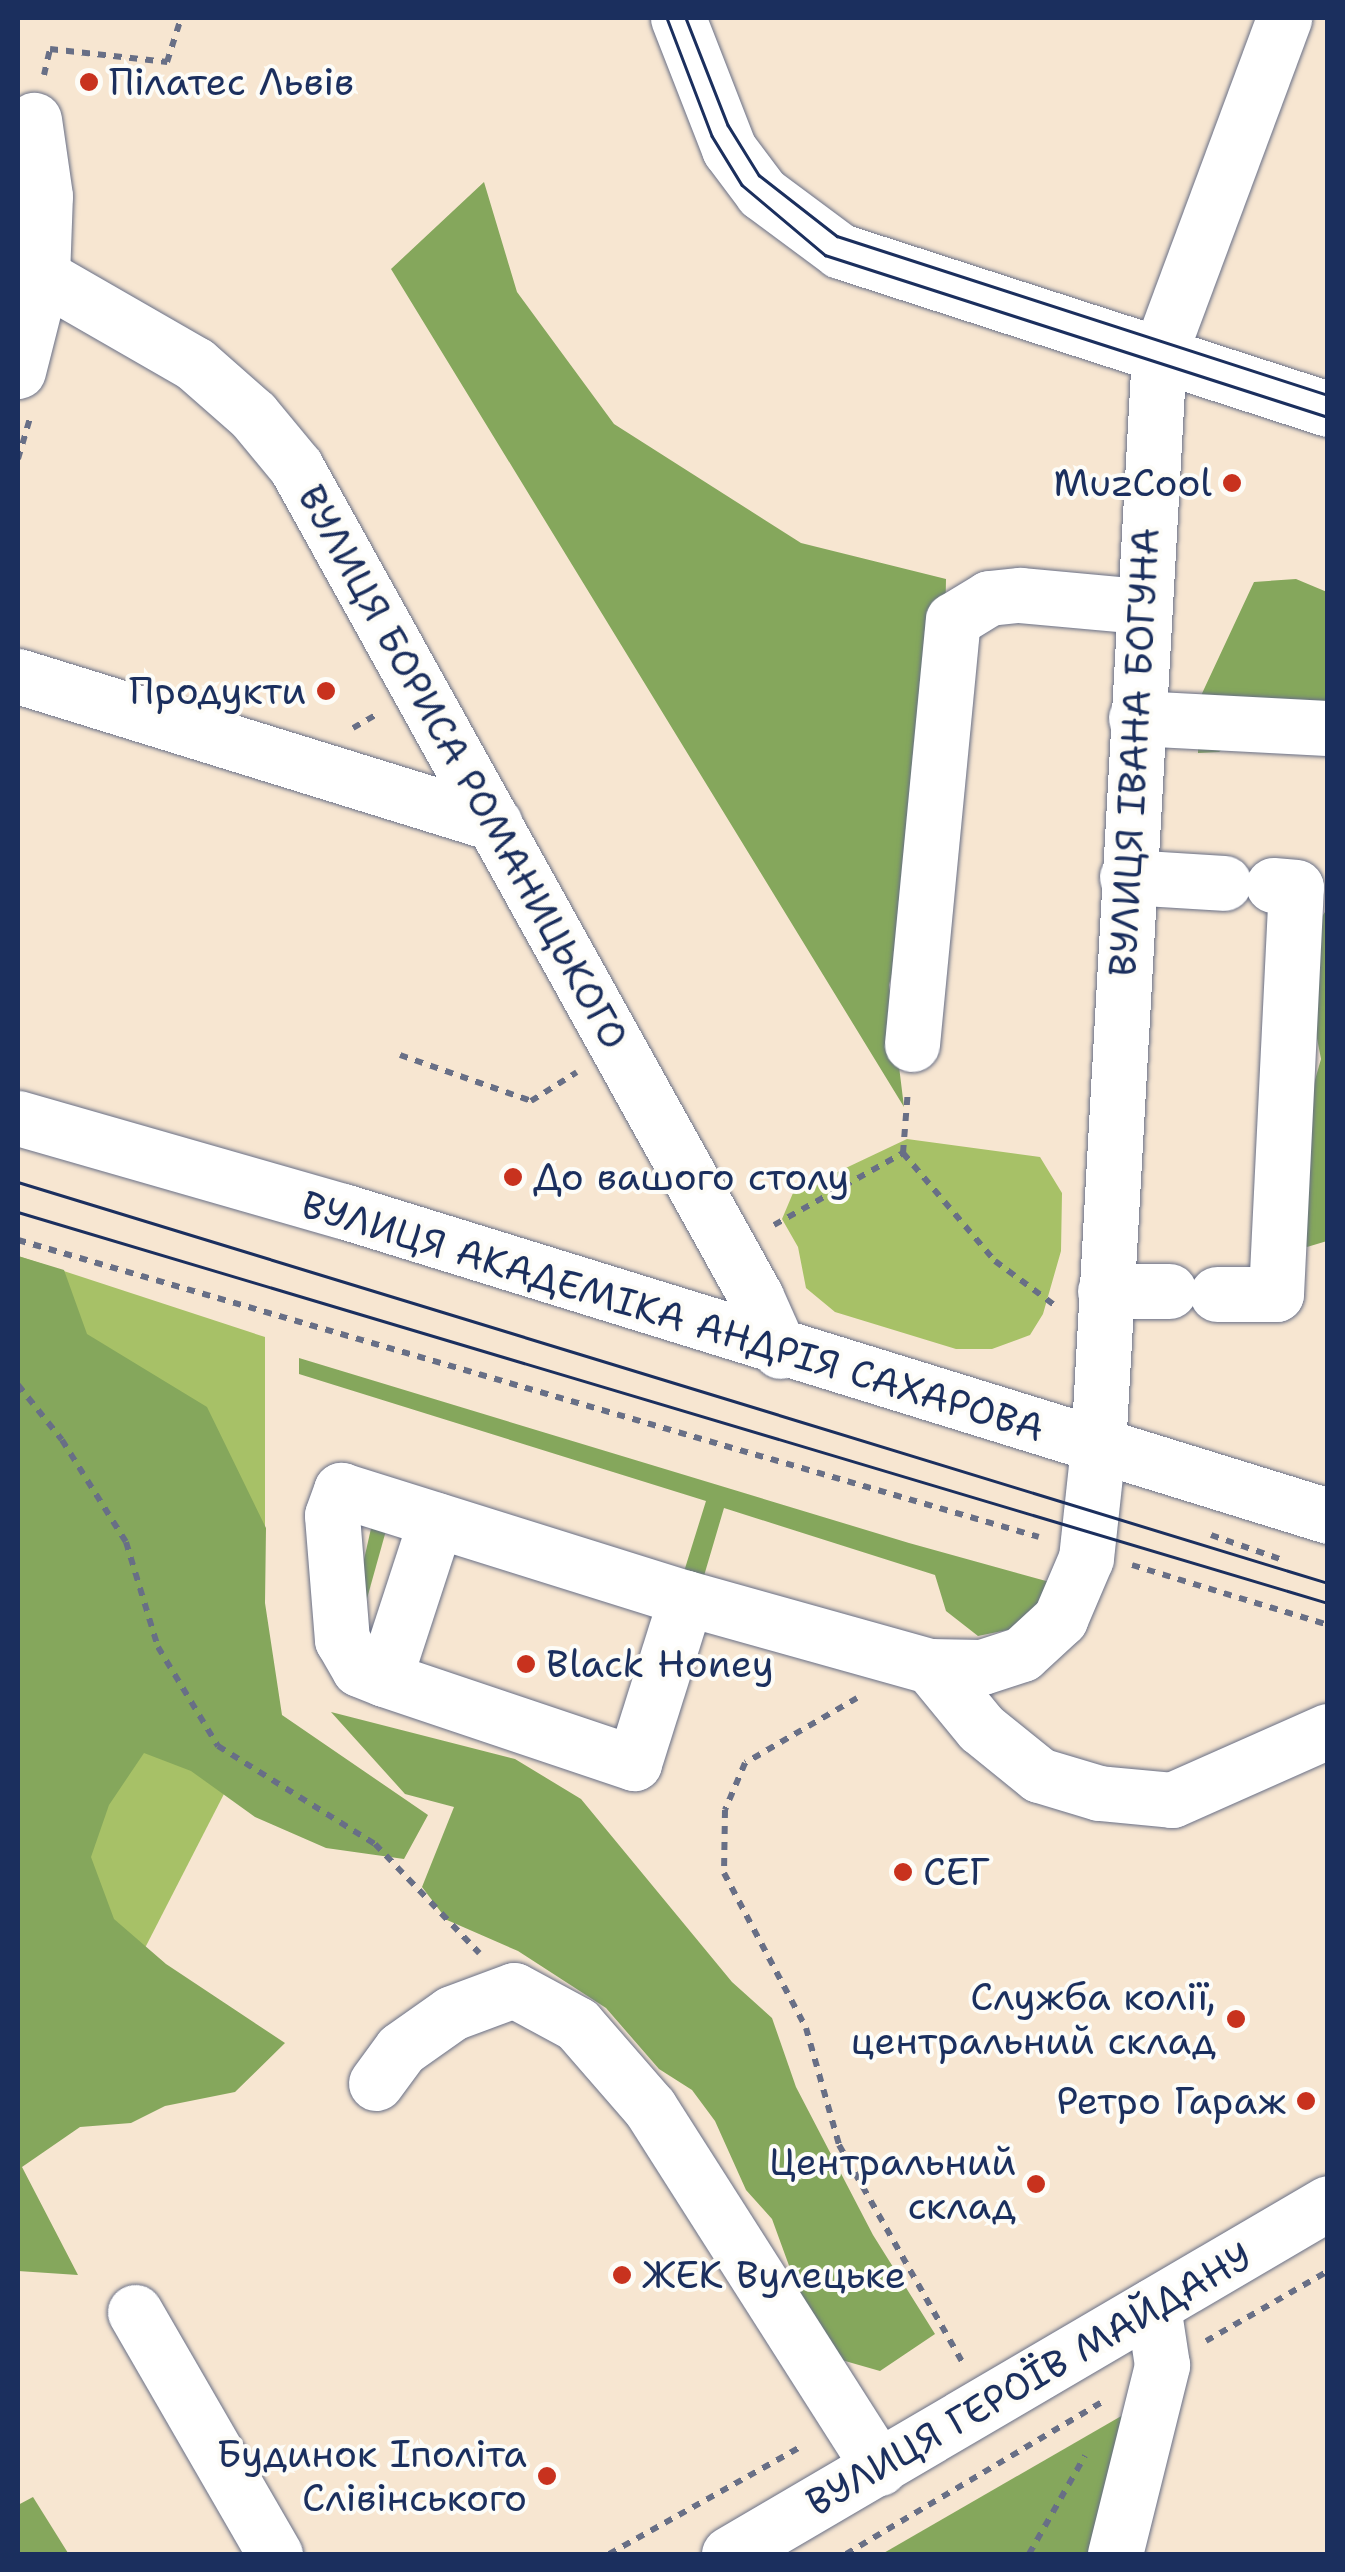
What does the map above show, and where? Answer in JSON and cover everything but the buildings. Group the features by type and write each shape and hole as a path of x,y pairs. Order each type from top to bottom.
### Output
{"street":[{"path":"678,18 729,149 762,192 801,226 840,251 1328,409"},
{"name":"ВУЛИЦЯ ІВАНА БОГУНА","path":"384,1679 360,1669 345,1650 332,1515 342,1490 686,1598 933,1670 982,1667 1022,1654 1071,1602 1086,1550 1098,1448 1158,356 1284,18"},
{"path":"18,371 42,276 45,196 34,120"},
{"name":"ВУЛИЦЯ БОРИСА РОМАНИЦЬКОГО","path":"42,276 195,364 286,454 495,824 780,1351"},
{"path":"912,1044 953,620 989,598 1020,595 1142,606"},
{"path":"18,676 495,824"},
{"path":"1136,718 1328,728"},
{"path":"1104,1291 1276,1294 1296,886 1128,877"},
{"name":"ВУЛИЦЯ АКАДЕМІКА АНДРІЯ САХАРОВА","path":"18,1118 343,1211 780,1351 1328,1516"},
{"path":"436,1520 384,1679 634,1763 686,1598"},
{"path":"933,1670 981,1728 1039,1775 1098,1793 1172,1800 1328,1731"},
{"path":"376,2083 401,2049 452,2013 514,1990 577,2024 650,2108 879,2468"},
{"name":"ВУЛИЦЯ ГЕРОЇВ МАЙДАНУ","path":"730,2554 1328,2203"},
{"path":"1115,2554 1162,2366 1153,2306"},
{"path":"135,2312 275,2554"}],"path":[{"path":"50,49 167,62 181,18"},
{"path":"341,735 387,708"},
{"path":"912,1044 902,1152 995,1261 1041,1295"},
{"path":"400,1055 531,1101 585,1068"},
{"path":"760,1234 902,1152"},
{"path":"18,1240 1086,1550 1328,1625"},
{"path":"18,1384 62,1440 126,1542 158,1648 218,1746 375,1844 514,1990"},
{"path":"933,1670 907,1668 745,1764 724,1810 721,1838 724,1873 740,1914 775,1962 806,2028 839,2145 968,2371"},
{"path":"1196,2347 1328,2271"},
{"path":"846,2554 1106,2400"},
{"path":"1029,2554 1094,2439"},
{"path":"608,2554 804,2446"}],"green space":[{"path":"484,182 517,292 614,424 801,543 946,579 942,793 889,985 904,1107 391,269"},
{"path":"1296,579 1327,592 1327,732 1246,732 1219,752 1198,753 1198,702 1254,582"},
{"path":"1327,909 1327,1241 1307,1247 1288,1235 1302,1125 1321,1059 1310,1002 1321,918"},
{"path":"907,1139 1040,1157 1062,1193 1061,1251 1043,1314 1030,1335 992,1349 956,1349 835,1312 806,1288 798,1247 782,1219 793,1193"},
{"path":"18,1256 265,1337 265,1714 146,1946 18,2134"},
{"path":"18,1256 64,1270 87,1334 207,1407 266,1528 265,1603 282,1715 428,1815 404,1859 326,1848 255,1817 191,1771 144,1753 109,1805 91,1857 114,1919 166,1964 285,2043 235,2092 165,2106 131,2123 80,2127 22,2167 78,2275 18,2271"},
{"path":"299,1358 1057,1584 1017,1628 978,1636 946,1611 935,1575 724,1508 701,1586 682,1578 706,1501 299,1374"},
{"path":"372,1524 387,1527 354,1645 347,1635"},
{"path":"331,1712 515,1759 581,1799 732,1982 772,2018 796,2087 873,2235 935,2334 880,2371 838,2359 799,2293 772,2219 746,2190 715,2121 692,2090 659,2069 606,2008 518,1951 447,1920 422,1887 454,1807 405,1794"},
{"path":"1130,2411 1095,2554 882,2554"},
{"path":"33,2497 69,2554 18,2554 18,2505"}],"tram line":[{"path":"667,18 712,136 742,185 825,255 1328,417"},
{"path":"686,18 728,125 759,175 837,236 1328,395"},
{"path":"18,1182 1328,1583"},
{"path":"18,1212 1328,1603"}],"place":[{"name":"Пілатес Львів","path":"89,82"},
{"name":"MuzCool","path":"1232,483"},
{"name":"Продукти","path":"326,691"},
{"name":"До вашого столу","path":"513,1177"},
{"name":"Black Honey","path":"526,1664"},
{"name":"СЕГ","path":"903,1872"},
{"name":"Служба колії, центральний склад","path":"1236,2019"},
{"name":"Ретро Гараж","path":"1306,2101"},
{"name":"Центральний склад","path":"1036,2184"},
{"name":"ЖЕК Вулецьке","path":"622,2275"},
{"name":"Будинок Іполіта Слівінського","path":"547,2476"}]}
